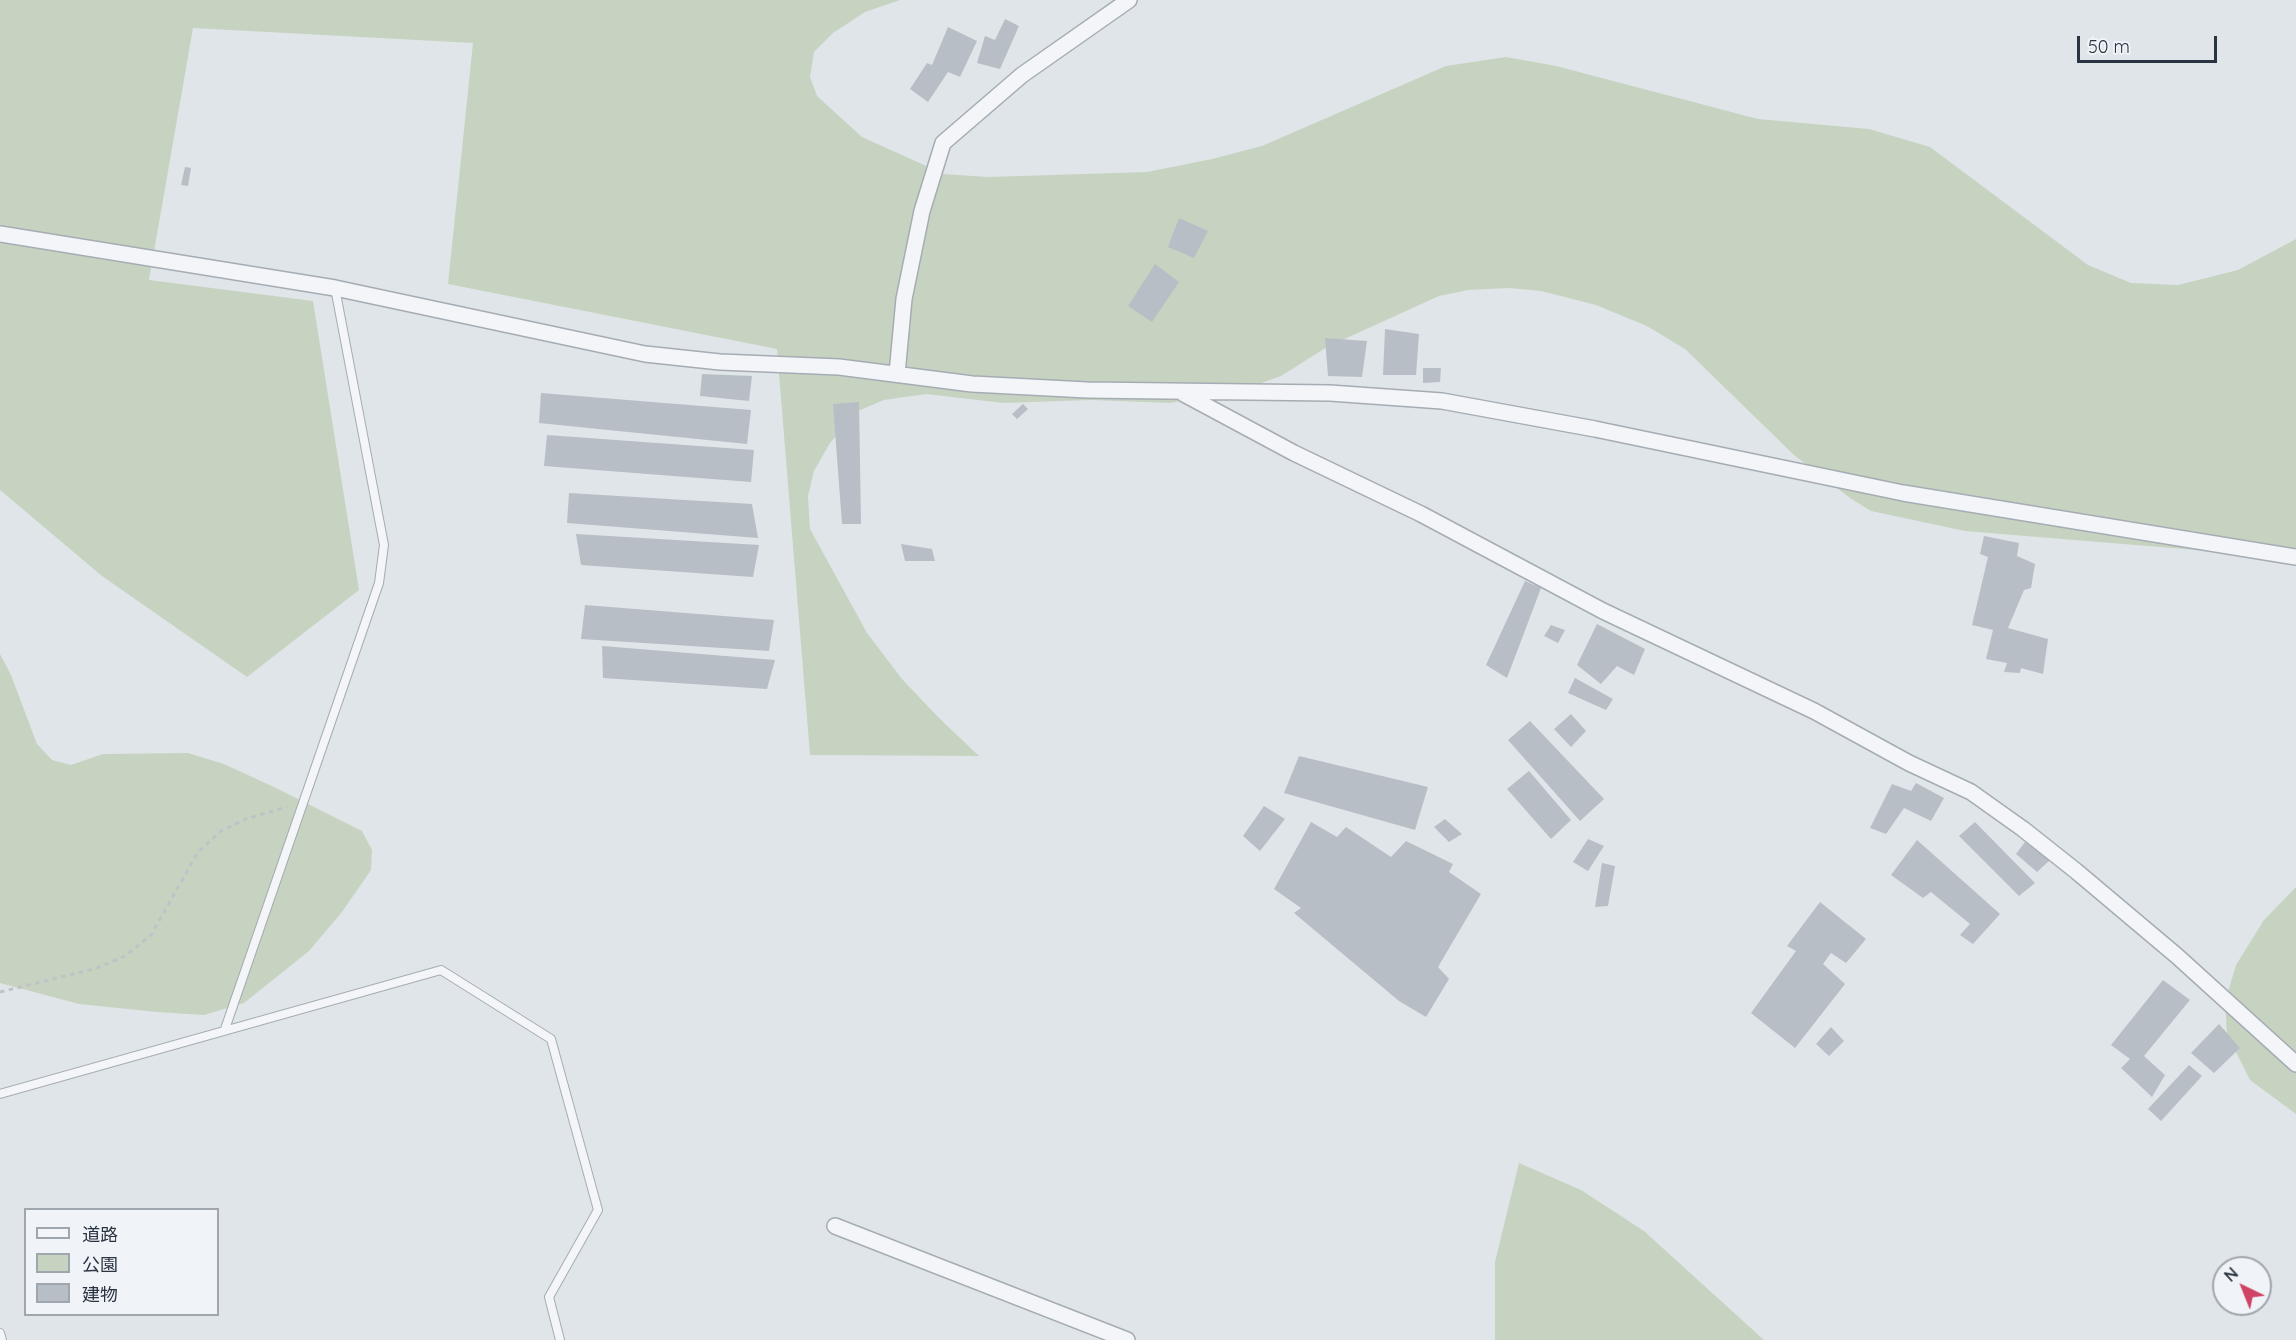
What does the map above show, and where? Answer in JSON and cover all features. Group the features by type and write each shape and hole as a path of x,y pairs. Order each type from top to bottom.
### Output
{"street":[{"path":"897,374 904,299 922,211 943,143 1022,75 1129,0"},
{"path":"0,234 335,288 645,354 720,362 839,367 984,384 1181,392 1329,393 1442,401 1606,431 1903,493 2296,557"},
{"path":"1181,392 1294,453 1421,514 1603,611 1814,711 1909,763 1971,792 2076,871 2177,956 2296,1064"},
{"path":"835,1226 1127,1340"}],"lane":[{"path":"225,1029 379,583 384,545 335,288"},
{"path":"0,1094 441,970 551,1039 598,1210 549,1297 560,1340"},
{"path":"0,1333 2,1340"}],"path":[{"path":"0,992 97,968 125,956 151,935 198,852 221,831 246,819 304,802"}],"green space":[{"path":"0,0 900,0 865,12 833,33 814,52 810,77 817,96 862,137 944,174 988,177 1147,172 1212,159 1262,146 1446,66 1506,57 1556,66 1758,119 1869,129 1930,147 2088,265 2131,283 2178,285 2238,270 2296,239 2296,563 2257,555 1965,531 1871,511 1850,498 1794,455 1685,349 1647,326 1596,305 1541,291 1509,288 1468,290 1439,296 1327,347 1281,376 1242,390 1170,403 1092,400 1003,403 926,394 884,400 858,411 830,443 814,471 808,496 810,529 867,633 902,679 979,756 810,755 777,349 448,284 473,43 193,28 149,280 313,301 359,590 247,677 102,576 0,490"},
{"path":"0,654 11,675 37,744 52,760 71,765 103,754 188,753 224,764 362,831 372,850 371,870 342,912 309,951 244,1003 204,1015 157,1012 79,1004 0,983"},
{"path":"2296,887 2296,1114 2250,1080 2227,1034 2225,1002 2236,965 2264,920"},
{"path":"1519,1163 1581,1190 1644,1231 1764,1340 1495,1340 1495,1262"}],"building":[{"path":"1005,19 1019,26 1000,69 977,63 985,36 995,40"},
{"path":"948,27 977,41 960,77 948,72 928,102 910,89 927,63 932,65"},
{"path":"185,167 191,168 188,186 181,185"},
{"path":"1179,218 1208,231 1194,258 1168,247"},
{"path":"1155,264 1179,282 1152,322 1128,306"},
{"path":"1385,329 1419,334 1416,375 1383,375"},
{"path":"1325,338 1367,341 1362,377 1328,376"},
{"path":"1423,368 1441,368 1440,382 1423,383"},
{"path":"702,374 752,376 749,401 700,396"},
{"path":"541,393 751,410 747,444 539,423"},
{"path":"859,402 861,524 842,524 833,404"},
{"path":"1023,404 1028,409 1017,419 1012,414"},
{"path":"547,435 754,450 751,482 544,466"},
{"path":"569,493 752,504 758,538 567,523"},
{"path":"576,534 759,545 753,577 581,565"},
{"path":"1984,536 2019,543 2017,556 2035,564 2031,588 2024,590 2008,628 2048,639 2043,674 2021,668 2020,673 2004,672 2007,663 1986,659 1993,630 1972,625 1988,557 1980,554"},
{"path":"901,544 932,549 935,561 905,561"},
{"path":"1525,581 1541,588 1507,678 1486,665"},
{"path":"585,605 774,620 769,651 581,639"},
{"path":"1597,624 1645,649 1634,675 1617,666 1601,684 1577,665"},
{"path":"1551,625 1565,630 1558,643 1544,636"},
{"path":"602,646 775,660 767,689 603,678"},
{"path":"1575,678 1613,699 1606,710 1568,693"},
{"path":"1571,714 1586,731 1571,747 1554,729"},
{"path":"1530,721 1604,799 1580,821 1508,740"},
{"path":"1299,756 1428,787 1415,830 1284,793"},
{"path":"1529,771 1571,820 1551,839 1507,789"},
{"path":"1916,783 1944,798 1931,821 1904,808 1886,834 1870,828 1892,784 1911,791"},
{"path":"1264,806 1285,819 1260,851 1243,836"},
{"path":"1445,819 1462,834 1449,842 1434,827"},
{"path":"1311,822 1337,837 1346,827 1391,857 1406,841 1453,864 1449,872 1481,894 1438,967 1449,979 1426,1017 1399,1001 1294,913 1301,908 1274,889"},
{"path":"1975,822 2035,883 2019,896 1959,836"},
{"path":"1588,839 1604,846 1588,871 1573,862"},
{"path":"1917,840 2000,914 1973,944 1960,935 1970,924 1931,892 1923,898 1891,875"},
{"path":"2025,842 2050,860 2037,872 2016,854"},
{"path":"1602,863 1615,866 1608,906 1595,907"},
{"path":"1820,902 1866,939 1846,963 1831,953 1823,964 1845,984 1795,1048 1751,1013 1796,951 1787,946"},
{"path":"2163,980 2190,1000 2144,1056 2165,1075 2152,1097 2121,1068 2130,1059 2111,1045"},
{"path":"2219,1024 2240,1048 2214,1073 2191,1053"},
{"path":"1831,1027 1844,1041 1829,1056 1816,1044"},
{"path":"2189,1065 2202,1076 2161,1121 2148,1109"}]}
